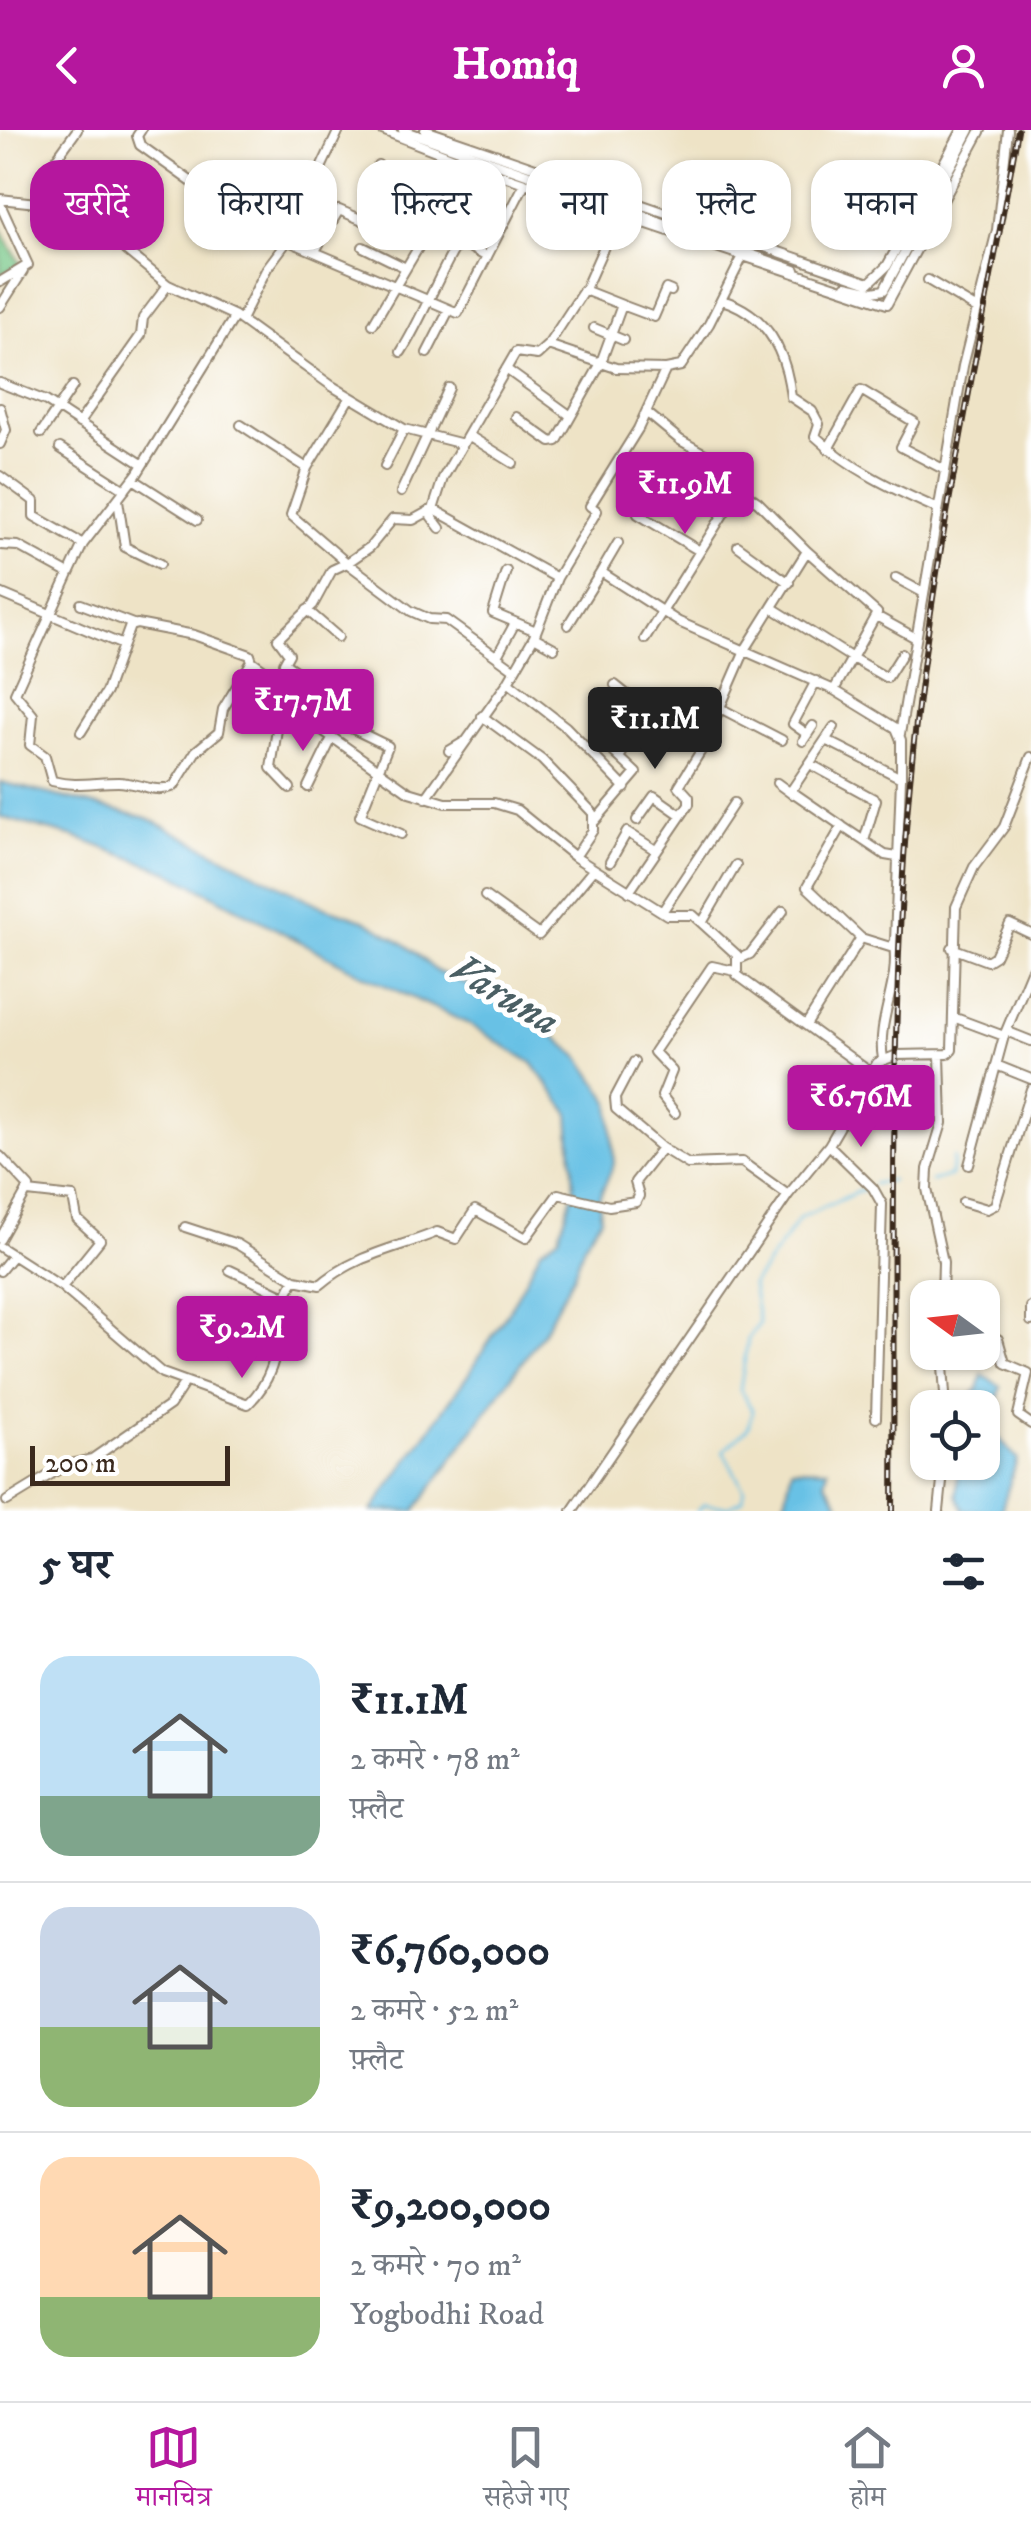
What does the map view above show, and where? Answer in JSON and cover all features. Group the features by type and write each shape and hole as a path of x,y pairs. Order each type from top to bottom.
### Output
{"street":[{"path":"57,160 77,130"},
{"path":"141,130 140,145 184,177"},
{"path":"325,160 339,130"},
{"path":"382,130 459,160"},
{"path":"403,130 817,278 876,292 890,281 970,130"},
{"path":"425,130 867,283 886,266 962,130"},
{"path":"642,223 887,304 982,130"},
{"path":"883,1059 880,1042 895,969 900,735 936,508 997,230 1008,130"},
{"path":"357,218 340,210 314,251 430,303 462,312 525,183 506,177"},
{"path":"0,202 30,206"},
{"path":"0,202 28,265 0,307"},
{"path":"122,250 168,284 238,318 350,397 404,429 463,444"},
{"path":"252,661 223,709 219,732 196,750 174,786 162,790 120,782 75,786 49,778 45,756 30,746 33,715 15,697 82,544 133,480 280,250"},
{"path":"369,250 406,268"},
{"path":"373,324 417,250"},
{"path":"401,352 430,303 453,250"},
{"path":"475,250 487,256"},
{"path":"440,528 432,520 443,478 506,368 516,352 537,355 548,345 584,290 602,250"},
{"path":"548,345 600,365 676,370 722,300 742,258"},
{"path":"0,282 23,271"},
{"path":"928,280 978,310"},
{"path":"79,423 140,335 143,318 168,284"},
{"path":"584,290 654,318 666,290 671,290"},
{"path":"722,300 746,308 765,324 786,364 791,397 812,411 818,424 815,436 828,449 887,486 936,508"},
{"path":"516,417 555,442 600,365 622,305"},
{"path":"428,353 449,310"},
{"path":"594,328 623,340"},
{"path":"506,368 572,416"},
{"path":"426,798 515,670 535,634 557,578 596,511 590,506 646,412 666,368"},
{"path":"0,382 57,408 142,464"},
{"path":"41,433 72,386"},
{"path":"402,492 431,436 449,388"},
{"path":"828,449 861,390 914,422 902,448 945,470"},
{"path":"350,397 308,468 291,514 347,564 410,611 429,619 446,620 515,670"},
{"path":"0,408 6,434 0,444"},
{"path":"646,412 680,440 730,468 738,489 760,504 845,589 873,607 878,617 914,637"},
{"path":"241,425 308,468"},
{"path":"384,466 404,429"},
{"path":"468,435 513,462"},
{"path":"60,448 126,490"},
{"path":"0,476 34,500 36,517 82,544"},
{"path":"133,480 197,520"},
{"path":"644,639 738,489"},
{"path":"118,500 125,546 160,564"},
{"path":"433,509 557,578"},
{"path":"310,683 284,663 288,652 277,640 308,610 328,574 370,547 395,518 414,520 433,509"},
{"path":"638,514 698,550"},
{"path":"568,625 618,543"},
{"path":"0,544 18,546 68,574"},
{"path":"738,546 789,583"},
{"path":"629,892 690,800 679,786 746,650 806,551"},
{"path":"506,571 493,613 554,648"},
{"path":"601,572 662,611 834,690 893,725 900,735"},
{"path":"896,578 922,592"},
{"path":"0,592 48,616 124,644"},
{"path":"81,604 133,624 194,635 250,655 252,661 284,684"},
{"path":"774,609 887,678 902,654"},
{"path":"308,610 338,637"},
{"path":"834,690 878,617"},
{"path":"497,656 515,623"},
{"path":"81,732 106,692 133,624"},
{"path":"290,788 271,768 284,684 294,670"},
{"path":"808,734 793,724 816,681"},
{"path":"508,682 566,727 625,788"},
{"path":"615,685 650,716 619,757"},
{"path":"575,858 595,821 636,771 604,743 634,701"},
{"path":"281,707 409,792 446,803 494,803 517,810 575,858 662,912 672,916 688,913 739,959"},
{"path":"720,708 782,740"},
{"path":"482,716 542,760 590,810 595,821"},
{"path":"342,724 388,746 360,816 400,834"},
{"path":"792,794 792,788 834,727"},
{"path":"308,787 332,738"},
{"path":"826,740 901,778"},
{"path":"449,751 464,742"},
{"path":"572,1511 788,1194 829,1145 870,1072 883,1059 940,1055 952,1050 952,948 960,894 1004,827 1031,757"},
{"path":"810,764 876,800 864,841"},
{"path":"776,783 864,841 897,857"},
{"path":"638,820 654,796 682,815"},
{"path":"662,912 734,802"},
{"path":"842,827 807,887 861,938 894,946"},
{"path":"610,862 628,832 657,850"},
{"path":"702,923 736,865"},
{"path":"485,896 540,935 593,870"},
{"path":"735,970 739,959 750,954 783,912"},
{"path":"952,948 987,961 995,956 1010,924 1031,934"},
{"path":"806,1024 861,938"},
{"path":"675,1113 662,1096 672,1071 655,1056 656,1048 712,966 735,970 870,1072"},
{"path":"969,1166 1005,1034 1031,971"},
{"path":"953,1017 1031,1041"},
{"path":"940,1055 942,1123 927,1189 942,1280"},
{"path":"634,1062 615,1098 616,1109 662,1148 688,1164 742,1162 788,1194"},
{"path":"996,1065 1031,1079"},
{"path":"963,1202 987,1209 995,1205 1027,1119 1031,1089"},
{"path":"829,1145 871,1185 882,1204 876,1418"},
{"path":"185,1227 237,1244 295,1280 320,1285 348,1262 382,1248 417,1243 437,1232 456,1239 475,1210 526,1238 554,1197 568,1195 603,1206 639,1200 635,1182 662,1148"},
{"path":"0,1156 25,1180 28,1192 0,1240"},
{"path":"28,1192 73,1197 77,1219 100,1240 62,1287"},
{"path":"0,1247 62,1287 162,1373 243,1403 252,1402 275,1361 287,1296 295,1280"},
{"path":"0,1271 13,1255"},
{"path":"230,1270 256,1286 287,1296"},
{"path":"1031,1307 1031,1322"},
{"path":"1000,1346 1005,1363 1028,1374 1018,1415 1031,1424"},
{"path":"7,1501 66,1465 92,1459 170,1405 185,1382"},
{"path":"939,1511 942,1480"}],"green space":[{"path":"0,228 21,265 0,275"}],"water":[{"path":"0,782 147,818 321,906 364,920 406,945 436,971 521,1007 581,1059 610,1102 614,1164 599,1198 601,1218 584,1244 574,1274 542,1334 415,1511 372,1511 468,1375 514,1302 541,1249 559,1236 574,1189 569,1113 532,1063 469,1024 365,976 167,871 74,837 0,817"},
{"path":"982,1375 1001,1386 1000,1390 978,1389"},
{"path":"1000,1439 1017,1459 1001,1511 964,1511 957,1495 957,1480 1000,1480"},
{"path":"792,1468 828,1469 825,1481 839,1503 836,1511 783,1511"}],"waterway":[{"path":"931,1181 951,1175 953,1158"},
{"path":"873,1184 891,1180"},
{"path":"697,1511 704,1504 727,1507 743,1500 744,1490 723,1451 748,1428 753,1411 740,1390 748,1339 759,1324 752,1285 800,1218 866,1188"}],"railway":[{"path":"893,1511 895,1077 907,816 939,557 1018,130"}],"water label":[{"name":"Varuna","path":"506,993"}]}
